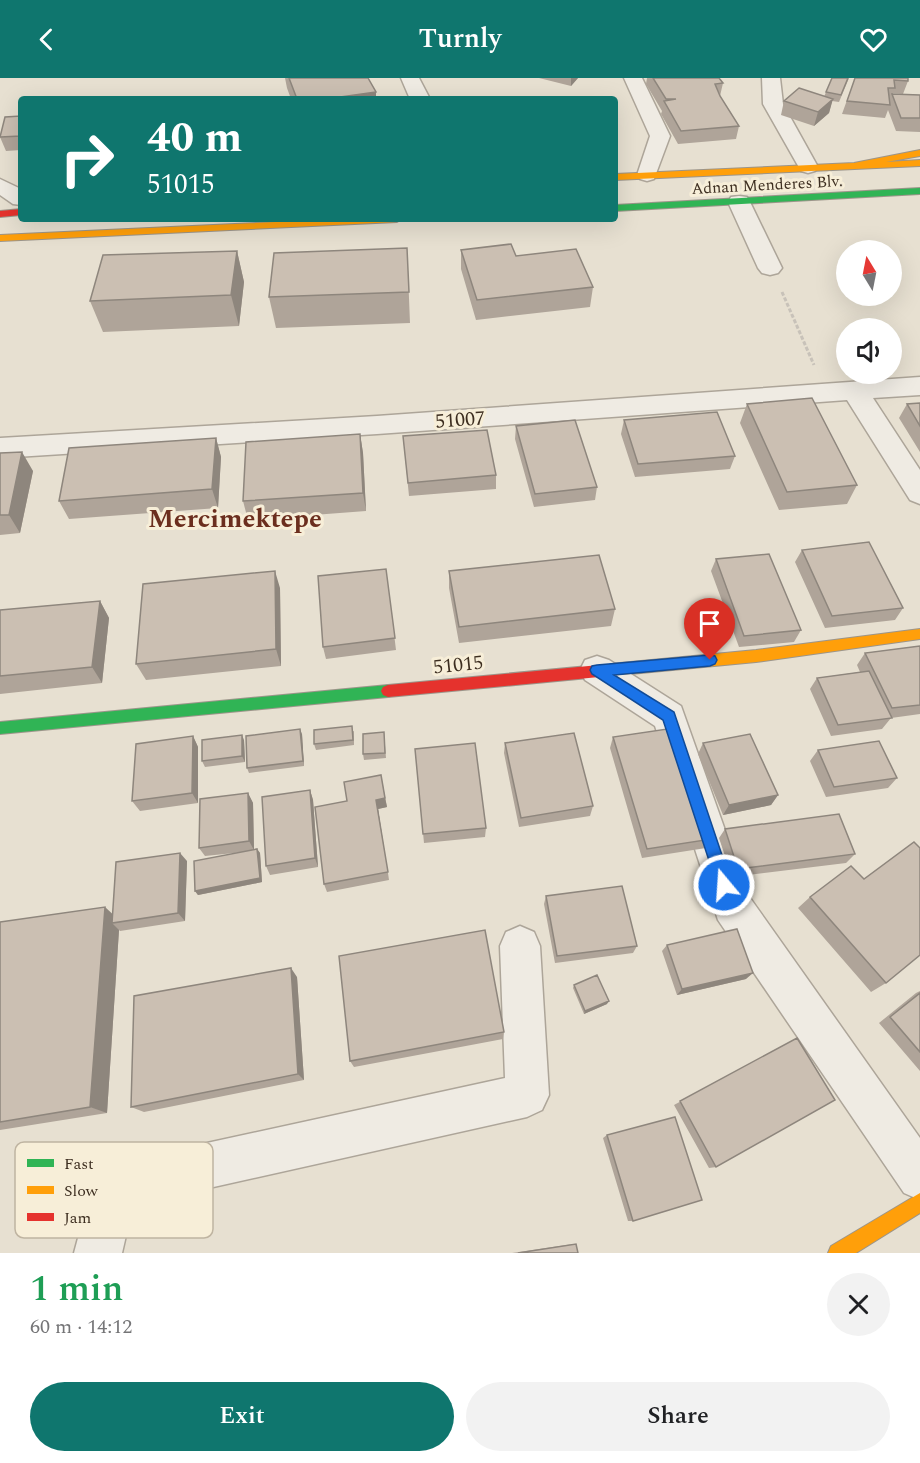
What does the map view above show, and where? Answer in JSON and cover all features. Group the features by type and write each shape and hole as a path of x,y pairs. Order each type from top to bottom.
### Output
{"main road":[{"path":"857,165 920,153"},
{"name":"Adnan Menderes Blv.","path":"618,177 920,163"},
{"name":"Adnan Menderes Blv.","path":"618,208 916,192"},
{"path":"0,214 18,212"},
{"path":"0,238 334,222"},
{"name":"51015","path":"0,728 756,656 920,634"},
{"path":"838,1253 920,1202"}],"street":[{"path":"410,78 419,96"},
{"path":"633,78 660,136 647,175"},
{"path":"771,78 773,104 808,167"},
{"path":"0,185 18,197"},
{"path":"739,202 771,268"},
{"name":"51007","path":"0,448 377,425 920,386"},
{"path":"855,391 920,493"},
{"path":"597,670 669,717 732,906 920,1177"},
{"path":"213,1164 527,1095 520,946"},
{"path":"98,1253 102,1238"}],"path":[{"path":"771,268 827,393"}],"building":[{"path":"289,78 368,78 376,92 347,96 296,96"},
{"path":"653,78 719,78 723,83 715,84 720,96 739,126 681,131 664,101 676,99 666,99"},
{"path":"832,78 848,78 841,95 826,92"},
{"path":"855,78 908,78 908,81 894,80 895,88 888,88 890,105 847,101"},
{"path":"799,88 833,99 818,112 784,101"},
{"path":"892,94 920,95 920,118 901,118"},
{"path":"18,116 18,136 0,137 5,117"},
{"path":"511,244 516,256 576,249 593,287 477,300 461,250"},
{"path":"407,248 409,292 269,297 274,253"},
{"path":"237,251 231,295 90,301 103,255"},
{"path":"812,398 857,485 787,492 747,404"},
{"path":"920,403 920,426 907,404"},
{"path":"717,412 735,456 638,464 624,420"},
{"path":"575,420 597,487 535,494 516,426"},
{"path":"487,430 496,475 408,483 403,436"},
{"path":"360,434 363,493 243,501 246,442"},
{"path":"216,438 212,489 59,501 69,448"},
{"path":"22,452 9,515 0,515 0,453"},
{"path":"869,542 903,608 832,616 802,550"},
{"path":"769,554 801,630 744,636 716,559"},
{"path":"599,555 615,609 459,627 449,571"},
{"path":"386,569 395,638 323,647 318,576"},
{"path":"275,571 276,649 136,664 143,584"},
{"path":"100,601 92,667 0,676 0,610"},
{"path":"920,646 920,705 892,708 865,653"},
{"path":"869,671 892,718 838,725 817,678"},
{"path":"352,726 353,740 314,744 314,730"},
{"path":"674,728 712,839 647,849 613,737"},
{"path":"300,729 303,761 247,768 246,736"},
{"path":"384,732 385,753 363,754 363,734"},
{"path":"574,733 593,806 521,818 505,743"},
{"path":"750,734 778,795 729,805 703,743"},
{"path":"242,735 242,756 202,761 202,740"},
{"path":"193,736 192,793 132,801 136,744"},
{"path":"879,741 897,778 834,787 818,750"},
{"path":"475,743 486,828 423,834 415,749"},
{"path":"381,775 385,798 376,800 388,872 324,884 315,807 347,801 344,782"},
{"path":"310,790 315,858 266,866 262,797"},
{"path":"248,793 249,841 199,848 200,799"},
{"path":"839,814 855,854 738,869 725,829"},
{"path":"914,842 920,848 920,955 886,983 810,897 851,866 864,879"},
{"path":"257,849 260,878 195,891 194,861"},
{"path":"180,853 178,913 112,923 116,862"},
{"path":"622,886 637,946 557,956 546,896"},
{"path":"105,907 90,1107 0,1122 0,922"},
{"path":"737,929 753,973 682,989 667,945"},
{"path":"485,930 504,1032 350,1061 339,956"},
{"path":"291,968 298,1074 131,1107 134,996"},
{"path":"597,975 609,1001 585,1011 574,985"},
{"path":"920,993 920,1052 890,1017"},
{"path":"797,1038 835,1100 716,1167 680,1101"},
{"path":"675,1117 702,1200 633,1221 607,1135"},
{"path":"576,1244 578,1253 518,1253"}],"traffic: fast":[{"path":"618,208 920,191"},
{"path":"0,728 388,691"}],"traffic: slow":[{"path":"857,165 920,153"},
{"path":"618,177 920,163"},
{"path":"0,238 334,222"},
{"path":"599,671 756,656 920,634"},
{"path":"838,1253 920,1202"}],"traffic: jam":[{"path":"0,214 18,212"},
{"path":"388,691 599,671"}],"district":[{"name":"Mercimektepe","path":"235,518"}],"route":[{"path":"710,660 597,670 669,717 724,885"}]}
